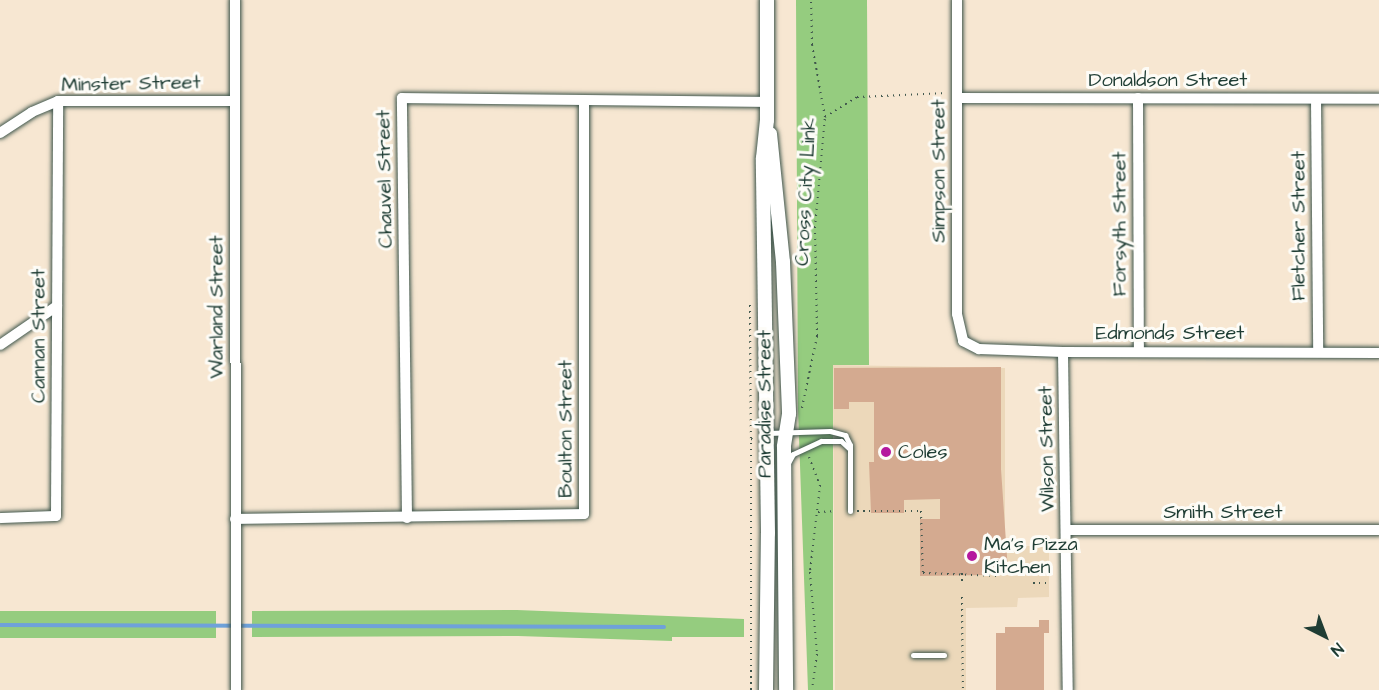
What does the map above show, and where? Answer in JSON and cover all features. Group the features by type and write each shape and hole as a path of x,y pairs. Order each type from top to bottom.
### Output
{"street":[{"name":"Warland Street","path":"236,0 236,690"},
{"name":"Paradise Street","path":"766,690 761,436 763,158 768,120 767,0"},
{"name":"Simpson Street","path":"957,0 957,314 963,341"},
{"name":"Chauvel Street","path":"407,518 402,98 584,103 768,102"},
{"name":"Donaldson Street","path":"957,98 1379,99"},
{"name":"Forsyth Street","path":"1138,98 1139,350"},
{"name":"Fletcher Street","path":"1316,99 1318,352"},
{"name":"Minster Street","path":"0,133 32,112 58,101 235,101"},
{"name":"Cannan Street","path":"0,518 56,516 58,101"},
{"name":"Boulton Street","path":"235,519 584,514 584,103"},
{"name":"Paradise Street","path":"768,120 775,156 783,262 786,432 784,471 786,690"},
{"path":"0,345 57,306"},
{"name":"Edmonds Street","path":"963,341 979,349 1063,352 1139,350 1379,352"},
{"name":"Wilson Street","path":"1063,352 1068,690"},
{"name":"Smith Street","path":"1066,530 1379,530"}],"lane":[{"path":"761,436 786,432 836,431 848,439 854,511"},
{"path":"784,471 793,454 821,441 841,441 850,449"},
{"path":"913,655 944,656"}],"path":[{"name":"Cross City Link","path":"802,414 818,336 814,228 825,117 812,45 811,0"},
{"path":"825,117 857,97 943,91 957,98"},
{"path":"750,305 751,690"},
{"path":"751,439 761,436"},
{"path":"806,451 820,484 810,572 817,654 812,690"},
{"path":"854,511 921,511 922,573 998,576"},
{"path":"818,512 836,512"},
{"path":"962,573 962,585"},
{"path":"1033,583 1050,583"},
{"path":"962,597 963,690"}],"shaded area":[{"path":"833,365 1005,368 1005,546 1049,546 1049,597 1018,598 1017,607 966,608 966,690 835,690"}],"green space":[{"path":"796,0 867,0 869,365 833,365 833,690 808,690 798,409"},
{"path":"517,610 744,619 744,637 672,637 672,641 518,636 252,637 252,611"},
{"path":"0,611 216,611 216,638 0,638"}],"building":[{"path":"1001,367 1001,469 1008,571 989,571 989,575 920,576 920,519 940,519 940,499 904,500 904,513 871,513 869,462 874,462 874,402 849,402 849,409 834,409 834,368"},
{"path":"1039,620 1049,620 1049,633 1044,633 1044,690 996,690 996,633 1005,633 1005,627 1039,627"}],"waterway":[{"path":"0,625 664,627"}],"place":[{"name":"Coles","path":"886,452"},
{"name":"Ma's Pizza Kitchen","path":"972,556"}]}
